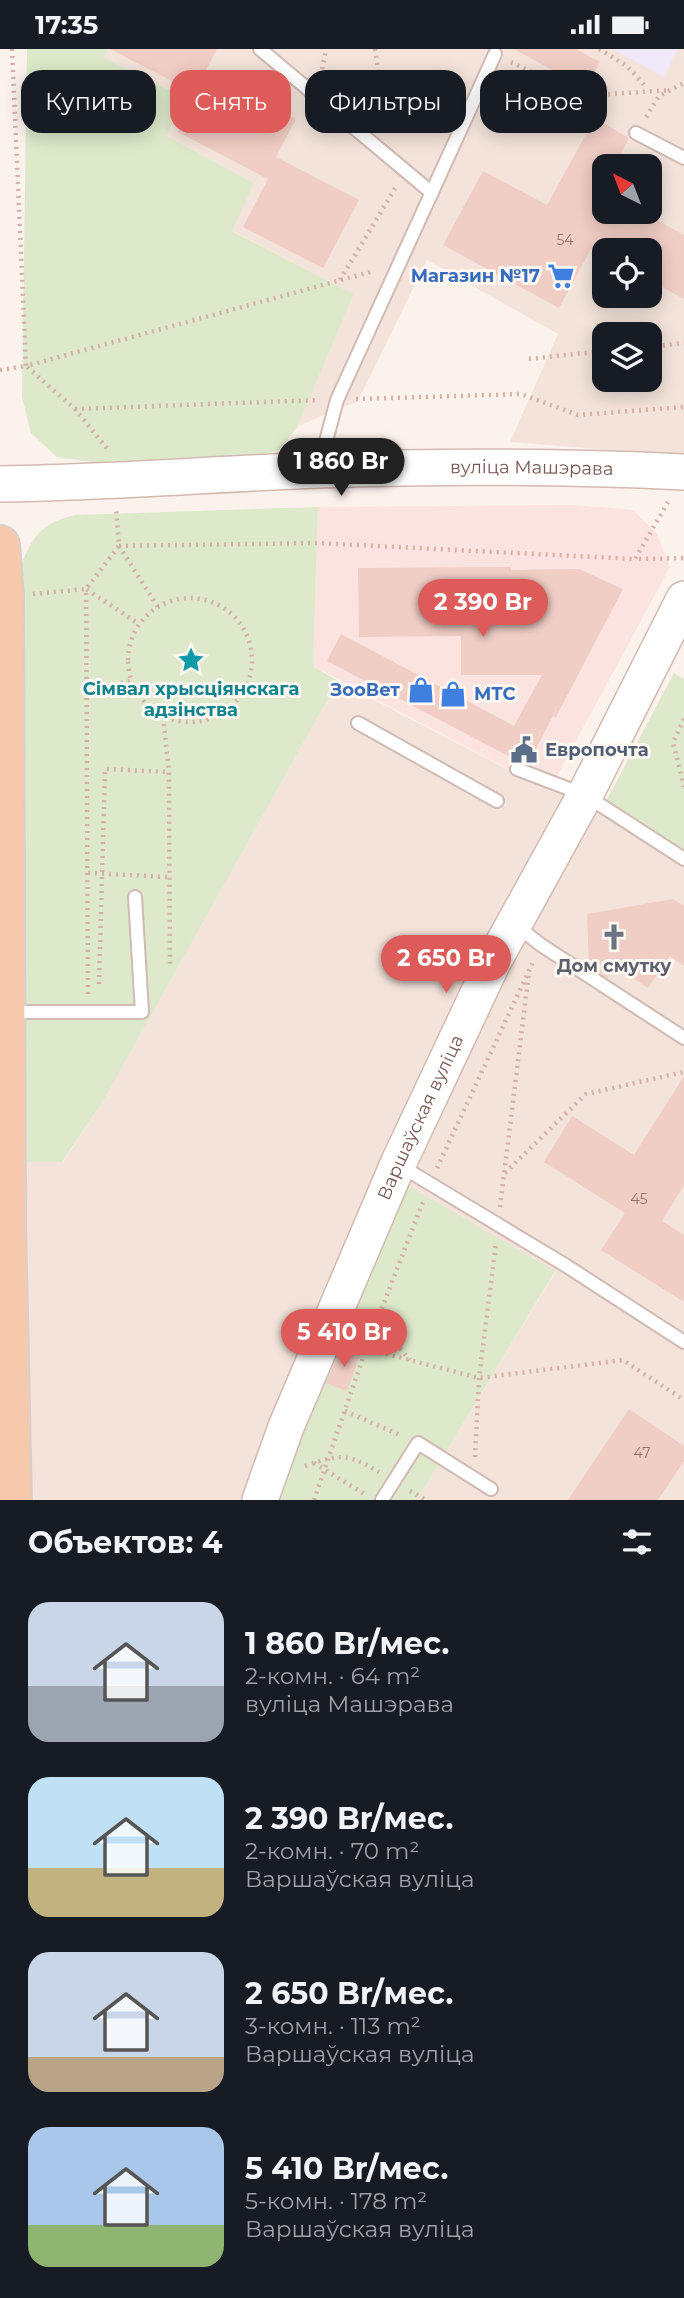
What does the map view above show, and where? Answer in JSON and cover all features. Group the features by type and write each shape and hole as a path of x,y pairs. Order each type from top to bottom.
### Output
{"main road":[{"path":"0,545 4,596 3,1208 12,1500"}],"street":[{"name":"вуліца Машэрава","path":"0,484 114,483 318,470 577,467 678,483"},
{"name":"Варшаўская вуліца","path":"265,1493 324,1337 398,1164 514,923 585,795 684,599"}],"lane":[{"path":"260,49 432,193"},
{"path":"318,470 337,400 495,54"},
{"path":"636,133 684,158"},
{"path":"359,723 497,801"},
{"path":"517,769 585,795 684,859"},
{"path":"5,1012 142,1012 135,897"},
{"path":"514,923 541,945 684,1038"},
{"path":"398,1164 565,1265 684,1342"},
{"path":"382,1500 418,1443 491,1489"}],"path":[{"path":"12,49 26,366 75,409 111,454 119,546 158,607"},
{"path":"375,49 391,159"},
{"path":"600,49 627,66 647,88"},
{"path":"495,54 580,96 671,90"},
{"path":"636,133 659,96 684,83"},
{"path":"340,280 405,171"},
{"path":"0,370 26,366 399,264"},
{"path":"662,346 684,343"},
{"path":"529,359 592,352"},
{"path":"75,409 521,394 578,415 684,408"},
{"path":"635,559 678,483"},
{"path":"119,546 317,543 635,559 684,558"},
{"path":"88,1012 86,589 119,546"},
{"path":"4,596 86,589 139,624"},
{"path":"193,597 217,603 236,618 249,639 253,663 246,687 232,707 211,719 186,723 163,717 143,702 131,681 127,657 133,633 158,607 169,601 193,597"},
{"path":"87,691 131,681"},
{"path":"163,717 169,772 167,877 170,964"},
{"path":"684,719 673,742 684,787"},
{"path":"99,984 105,769 169,772"},
{"path":"88,873 167,877"},
{"path":"314,1500 366,1349 430,1183 541,945"},
{"path":"504,1174 586,1094 684,1072"},
{"path":"377,1322 410,1360"},
{"path":"324,1337 479,1378 623,1360 684,1400"},
{"path":"345,1411 418,1443"},
{"path":"265,1493 313,1463 329,1458 354,1457 426,1500"},
{"path":"313,1463 374,1500"}],"shaded area":[{"path":"107,49 684,49 684,456 510,442 558,334 427,260 358,401 298,426 354,294 231,230 254,183 167,136 170,130 170,133 291,133 291,70 170,70 170,91 156,84 156,70 128,70 104,58"},
{"path":"613,49 678,49 664,77"},
{"path":"574,505 633,510 657,534 670,567 549,791 313,666 318,507"},
{"path":"338,681 549,791 604,805 684,856 684,1500 417,1500 555,1272 395,1179 279,1500 0,1500 0,1161 63,1162 102,1103"}],"green space":[{"path":"27,49 107,49 104,58 128,70 27,70"},
{"path":"156,84 170,91 170,130 167,136 254,183 232,231 354,294 298,426 280,449 254,459 105,464 57,457 31,433 22,397 26,133 156,133"},
{"path":"318,507 313,666 338,681 102,1103 62,1162 26,1162 21,565 40,531 54,522 75,515"},
{"path":"674,673 684,679 684,856 604,805"},
{"path":"395,1178 555,1271 417,1500 279,1500"}],"building":[{"path":"110,49 217,49 206,70 170,70 170,80 156,73 156,70 151,70"},
{"path":"514,49 576,49 600,62 595,70 552,70"},
{"path":"607,125 629,138 620,154 592,154 592,224 662,223 684,235 684,299 662,287 662,238 592,238 592,249 559,308 443,245 483,171 547,205 587,133 607,133"},
{"path":"180,133 289,133 276,157 359,200 323,268 243,227 268,179"},
{"path":"511,567 511,570 579,569 623,589 556,717 553,716 528,764 327,661 341,634 514,726 542,675 461,675 461,636 359,637 358,568"},
{"path":"673,899 684,906 684,966 670,956 648,988 615,966 607,978 589,966 587,914"},
{"path":"684,1076 684,1185 662,1221 684,1235 684,1302 601,1250 625,1213 544,1162 572,1116 634,1155"},
{"path":"342,1346 361,1353 347,1391 326,1383"},
{"path":"629,1409 684,1446 684,1461 658,1500 568,1500"}],"place":[{"name":"Магазин №17","path":"561,276"},
{"name":"Сімвал хрысціянскага адзінства","path":"191,660"},
{"name":"ЗооВет","path":"421,690"},
{"name":"МТС","path":"453,694"},
{"name":"Европочта","path":"524,750"},
{"name":"Дом смутку","path":"614,937"}]}
